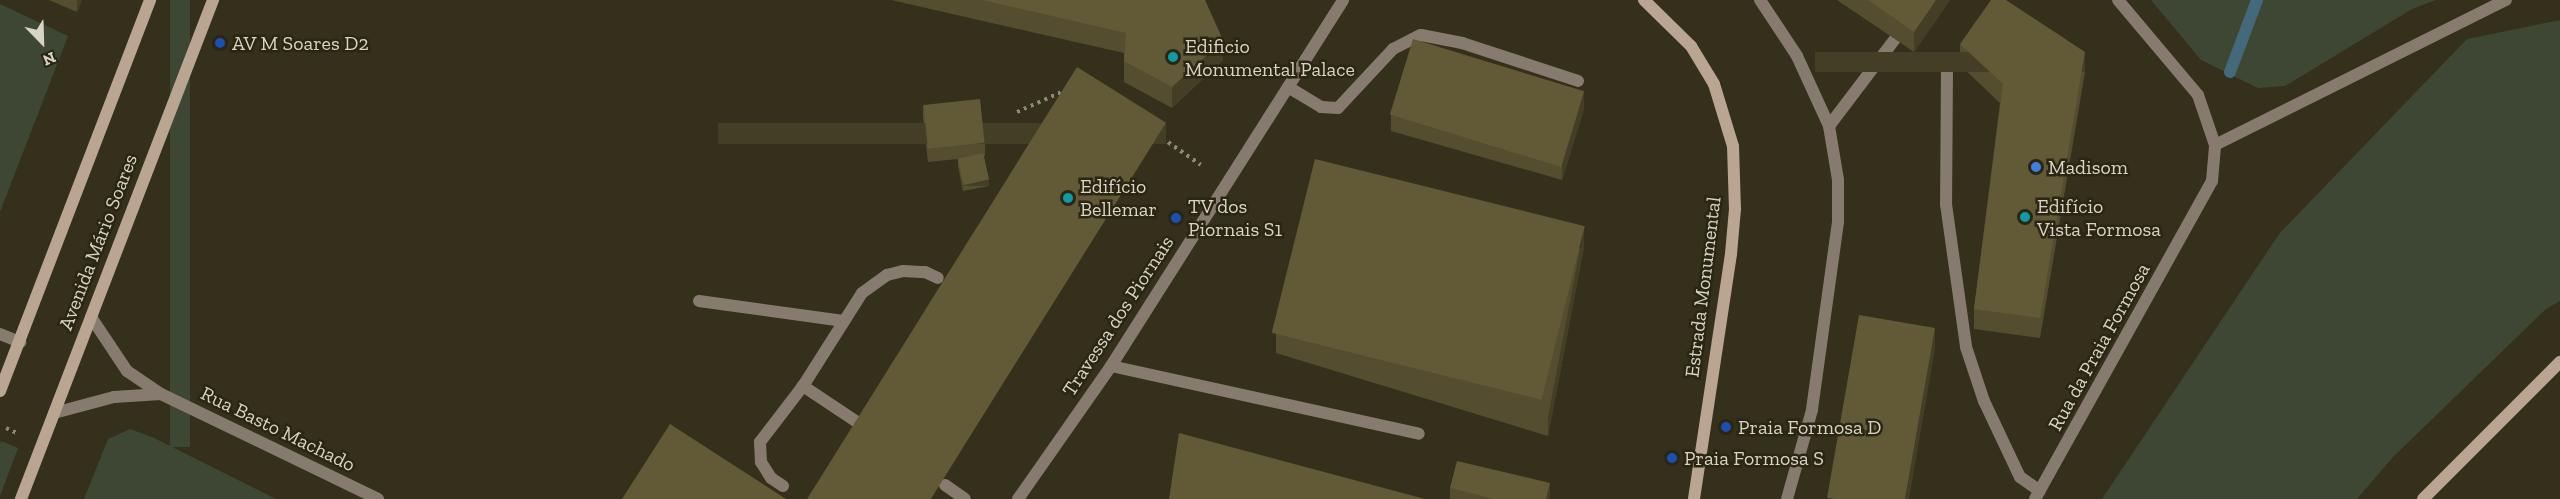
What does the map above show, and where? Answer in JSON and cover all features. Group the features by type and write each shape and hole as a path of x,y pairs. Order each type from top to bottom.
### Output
{"main road":[{"name":"Avenida Mário Soares","path":"0,391 150,0"},
{"name":"Avenida Mário Soares","path":"21,499 213,0"},
{"name":"Estrada Monumental","path":"1644,0 1691,46 1714,84 1733,146 1735,209 1731,254 1694,499"},
{"path":"2423,499 2560,362"}],"street":[{"name":"Travessa dos Piornais","path":"1018,499 1111,366 1343,0"},
{"path":"1760,0 1797,56 1828,126 1838,180 1838,222 1812,410 1787,499"},
{"name":"Rua da Praia Formosa","path":"2037,495 2212,182 2215,145 2198,95 2118,0"},
{"path":"2215,145 2506,0"},
{"path":"1288,87 1321,107 1338,108 1393,49 1421,35 1462,43 1578,81"},
{"path":"1828,126 1895,39"},
{"path":"1947,68 1946,204 1966,346 1984,401 2020,477 2037,495"},
{"path":"783,486 771,478 760,462 760,442 803,386 862,293 887,275 926,272 938,278"},
{"path":"699,301 844,321"},
{"name":"Rua Basto Machado","path":"91,317 127,371 161,393 378,499"},
{"path":"0,334 20,342"},
{"path":"1111,366 1419,435"},
{"path":"803,386 860,424"},
{"path":"54,413 114,398 161,393"},
{"path":"945,485 965,499"}],"path":[{"path":"1017,112 1070,89"},
{"path":"1154,132 1201,165"},
{"path":"6,428 24,436"}],"green space":[{"path":"170,0 190,0 190,447 170,447"},
{"path":"2151,0 2436,0 2412,9 2285,86 2258,88 2201,60"},
{"path":"0,4 68,36 0,212"},
{"path":"2560,20 2560,301 2546,309 2393,457 2357,499 2102,499 2279,234 2467,39"},
{"path":"130,429 152,437 276,499 84,499 108,439"},
{"path":"1,441 18,448 0,496 0,444"}],"building":[{"path":"982,0 1205,0 1223,40 1172,87 1124,61 1126,33"},
{"path":"1868,0 1936,0 1914,32"},
{"name":"Edifício Vista Formosa","path":"1991,0 2006,0 2085,52 2040,318 1974,309 2003,84 1960,44"},
{"path":"1413,39 1584,91 1561,167 1390,115"},
{"path":"1077,67 1166,123 931,499 807,499"},
{"path":"980,99 985,143 928,149 923,105"},
{"path":"983,153 989,179 964,185 958,159"},
{"path":"1315,159 1585,226 1541,400 1272,333"},
{"path":"1859,315 1935,328 1905,499 1827,498"},
{"path":"670,424 786,499 622,499"},
{"path":"1179,433 1425,499 1169,499"},
{"path":"1457,461 1550,483 1546,499 1494,499 1450,488"}],"waterway":[{"path":"2230,72 2257,0"}],"place":[{"name":"AV M Soares D2","path":"220,43"},
{"name":"Edificio Monumental Palace","path":"1173,57"},
{"name":"Madisom","path":"2036,167"},
{"name":"Edifício Bellemar","path":"1068,198"},
{"name":"Edifício Vista Formosa","path":"2025,217"},
{"name":"TV dos Piornais S1","path":"1176,218"},
{"name":"Praia Formosa D","path":"1726,427"},
{"name":"Praia Formosa S","path":"1672,458"}]}
